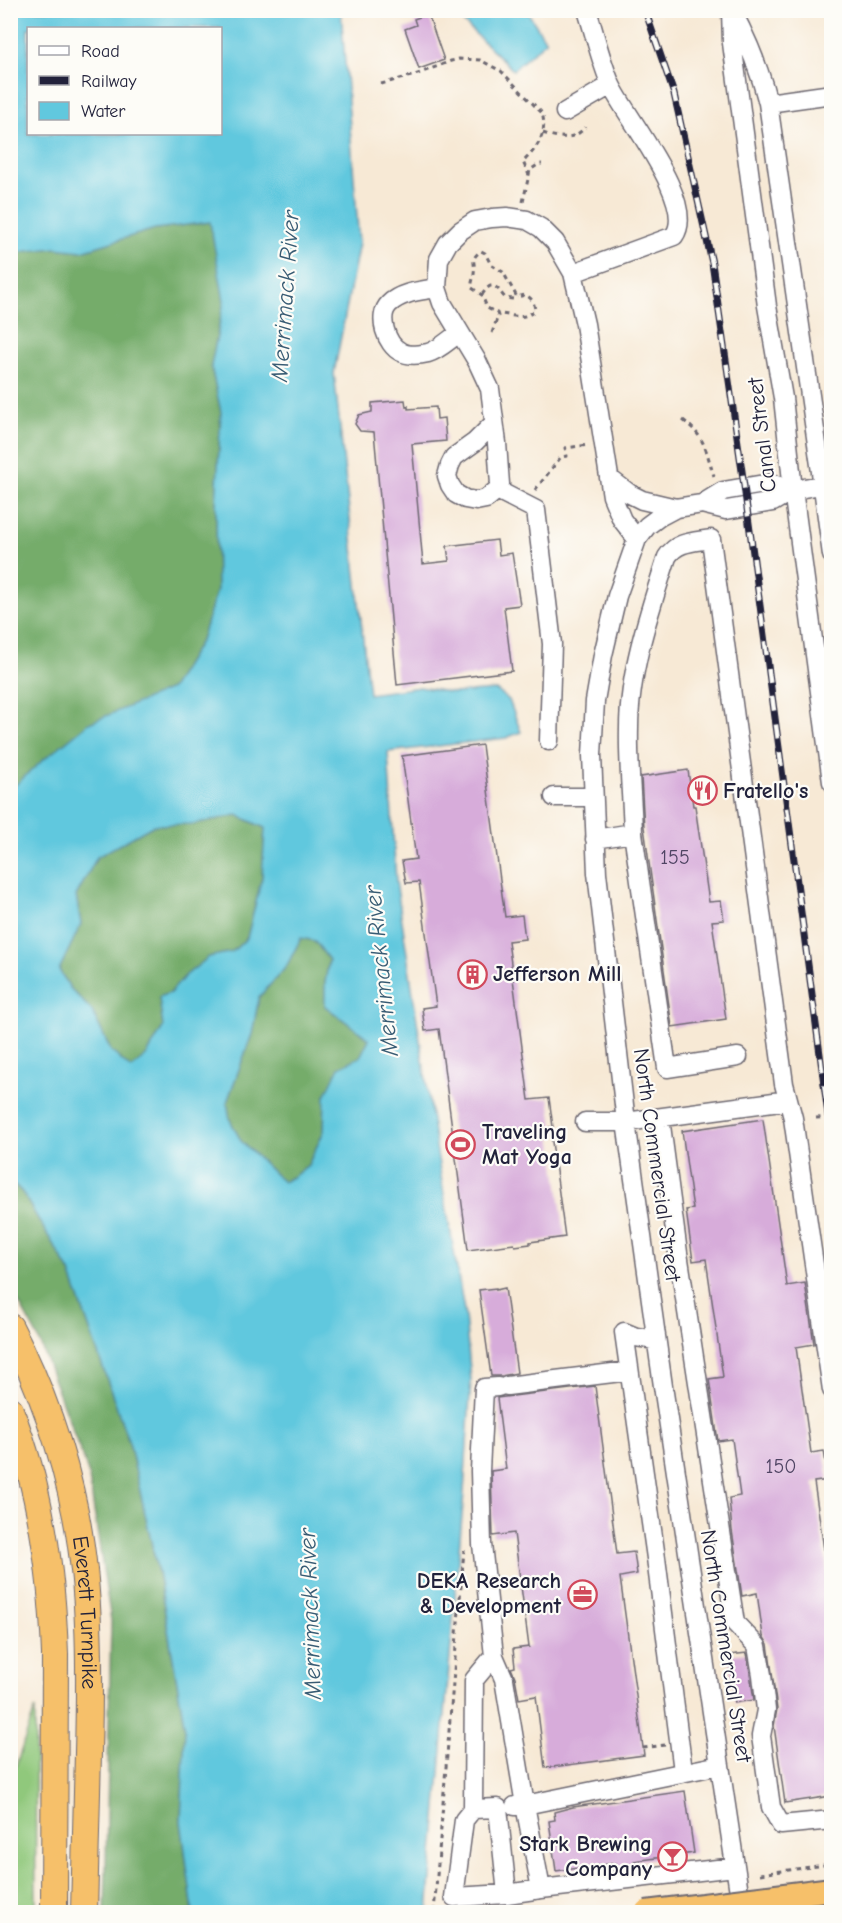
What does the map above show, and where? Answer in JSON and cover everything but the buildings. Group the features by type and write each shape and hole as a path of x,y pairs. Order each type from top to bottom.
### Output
{"highway":[{"name":"Everett Turnpike","path":"10,1327 25,1354 64,1462 76,1518 84,1575 90,1689 84,1912"},
{"name":"Everett Turnpike","path":"10,1410 29,1464 38,1501 54,1616 56,1654 54,1912"}],"main road":[{"path":"646,1912 831,1889"}],"street":[{"path":"573,273 674,236 678,230 679,220 666,175 611,85 588,10"},
{"name":"Canal Street","path":"732,10 745,34 759,69 768,103 827,483 831,555"},
{"name":"Canal Street","path":"732,10 732,43 767,306 783,398 831,782"},
{"path":"565,112 611,85"},
{"path":"768,103 831,94"},
{"path":"493,424 475,442 454,457 450,465 447,476 456,494 465,499 476,501 486,499 497,490 500,484 500,471 490,389 477,361 442,303 437,288 439,259 448,243 475,221 492,218 527,220 541,228 555,242 573,273 585,324 612,496 622,520 637,538"},
{"path":"437,288 400,296 388,304 384,311 388,339 401,352 414,355 429,353 459,333"},
{"path":"609,478 642,500 676,508"},
{"name":"North Commercial Street","path":"742,1912 665,1403 626,1122 607,970 595,839 592,755 597,690 617,596 637,538 659,516 676,508 702,504 726,510 773,502 793,490 827,483"},
{"path":"497,490 536,510 552,644 549,741"},
{"path":"738,1057 667,1068 633,834 629,726 634,679 647,622 667,557 672,549 683,543 711,539 788,1101 831,1390"},
{"path":"554,797 593,797"},
{"path":"595,839 633,834"},
{"path":"585,1122 626,1122 788,1101"},
{"path":"660,1118 678,1253 735,1623 757,1646 762,1675 766,1710 761,1736 771,1807 781,1826 831,1820"},
{"path":"656,1340 636,1337 624,1332 683,1771"},
{"path":"541,1889 504,1679 494,1656 482,1544 480,1471 497,1387 629,1371"},
{"path":"635,1407 665,1403"},
{"path":"494,1656 474,1680 473,1809 464,1820 454,1897 507,1894 736,1871"},
{"path":"473,1809 525,1804 720,1765"},
{"path":"498,1808 507,1894"}],"path":[{"path":"381,84 415,75 459,59 480,60 501,71 542,113 543,133 537,147 523,162 529,175"},
{"path":"543,133 562,138 577,134 585,127"},
{"path":"522,207 530,171 542,164"},
{"path":"498,316 488,308 482,296 472,288 471,280 474,273 472,261 476,255 481,251 485,252 491,265 503,272 517,297"},
{"path":"482,296 491,286 498,288 505,298 514,299 525,295 531,298 535,310 531,314 498,316"},
{"path":"492,333 498,316"},
{"path":"683,420 701,438 714,476"},
{"path":"535,490 561,457 567,456 566,448 592,445"},
{"path":"816,1118 831,1117"},
{"path":"434,1912 465,1543"},
{"path":"643,1748 675,1744"},
{"path":"760,1874 831,1864"}],"green space":[{"path":"211,222 224,301 211,366 221,412 216,505 217,590 201,640 171,689 89,724 11,789 10,253 55,248 82,251 155,229"},
{"path":"237,815 265,828 262,878 247,938 232,952 209,957 185,976 170,993 159,997 163,1027 147,1055 131,1069 111,1051 92,1011 70,988 59,970 81,924 76,896 97,857 154,825 195,824"},
{"path":"301,938 315,941 329,960 325,983 325,1006 369,1039 360,1057 325,1096 324,1131 308,1165 283,1182 241,1141 230,1120 227,1102 252,1034 259,997 286,967"},
{"path":"10,1181 22,1192 70,1272 130,1446 159,1577 185,1729 181,1821 193,1912 105,1912 111,1621 88,1472 38,1338 11,1288"},
{"path":"35,1709 36,1912 11,1912 11,1780"}],"water":[{"name":"Merrimack River","path":"11,10 341,11 359,243 334,373 369,694 420,687 454,693 496,690 509,700 521,732 506,738 388,752 396,881 437,1153 465,1316 471,1380 464,1492 428,1912 193,1912 181,1821 185,1729 159,1577 130,1446 70,1272 22,1192 11,1181 11,789 89,723 171,689 201,640 217,590 216,505 221,412 211,366 224,301 210,222 155,229 82,251 55,248 11,253","holes":["237,815 265,828 262,878 247,938 232,952 209,957 185,976 170,993 159,997 163,1027 147,1055 131,1069 111,1051 92,1011 70,988 59,970 81,924 76,896 97,857 154,825 195,824","301,938 315,941 329,960 325,983 325,1006 369,1039 360,1057 339,1067 325,1096 324,1131 308,1165 283,1182 241,1141 230,1120 227,1102 252,1034 259,997 286,967"]},
{"path":"428,11 527,11 546,41 513,70 456,15 439,16"}],"railway":[{"path":"645,10 674,94 712,263 832,1144"}],"place":[{"name":"Fratello's","path":"702,791"},
{"name":"Jefferson Mill","path":"472,974"},
{"name":"Traveling Mat Yoga","path":"461,1145"},
{"name":"DEKA Research & Development","path":"582,1594"},
{"name":"Stark Brewing Company","path":"673,1857"}]}
